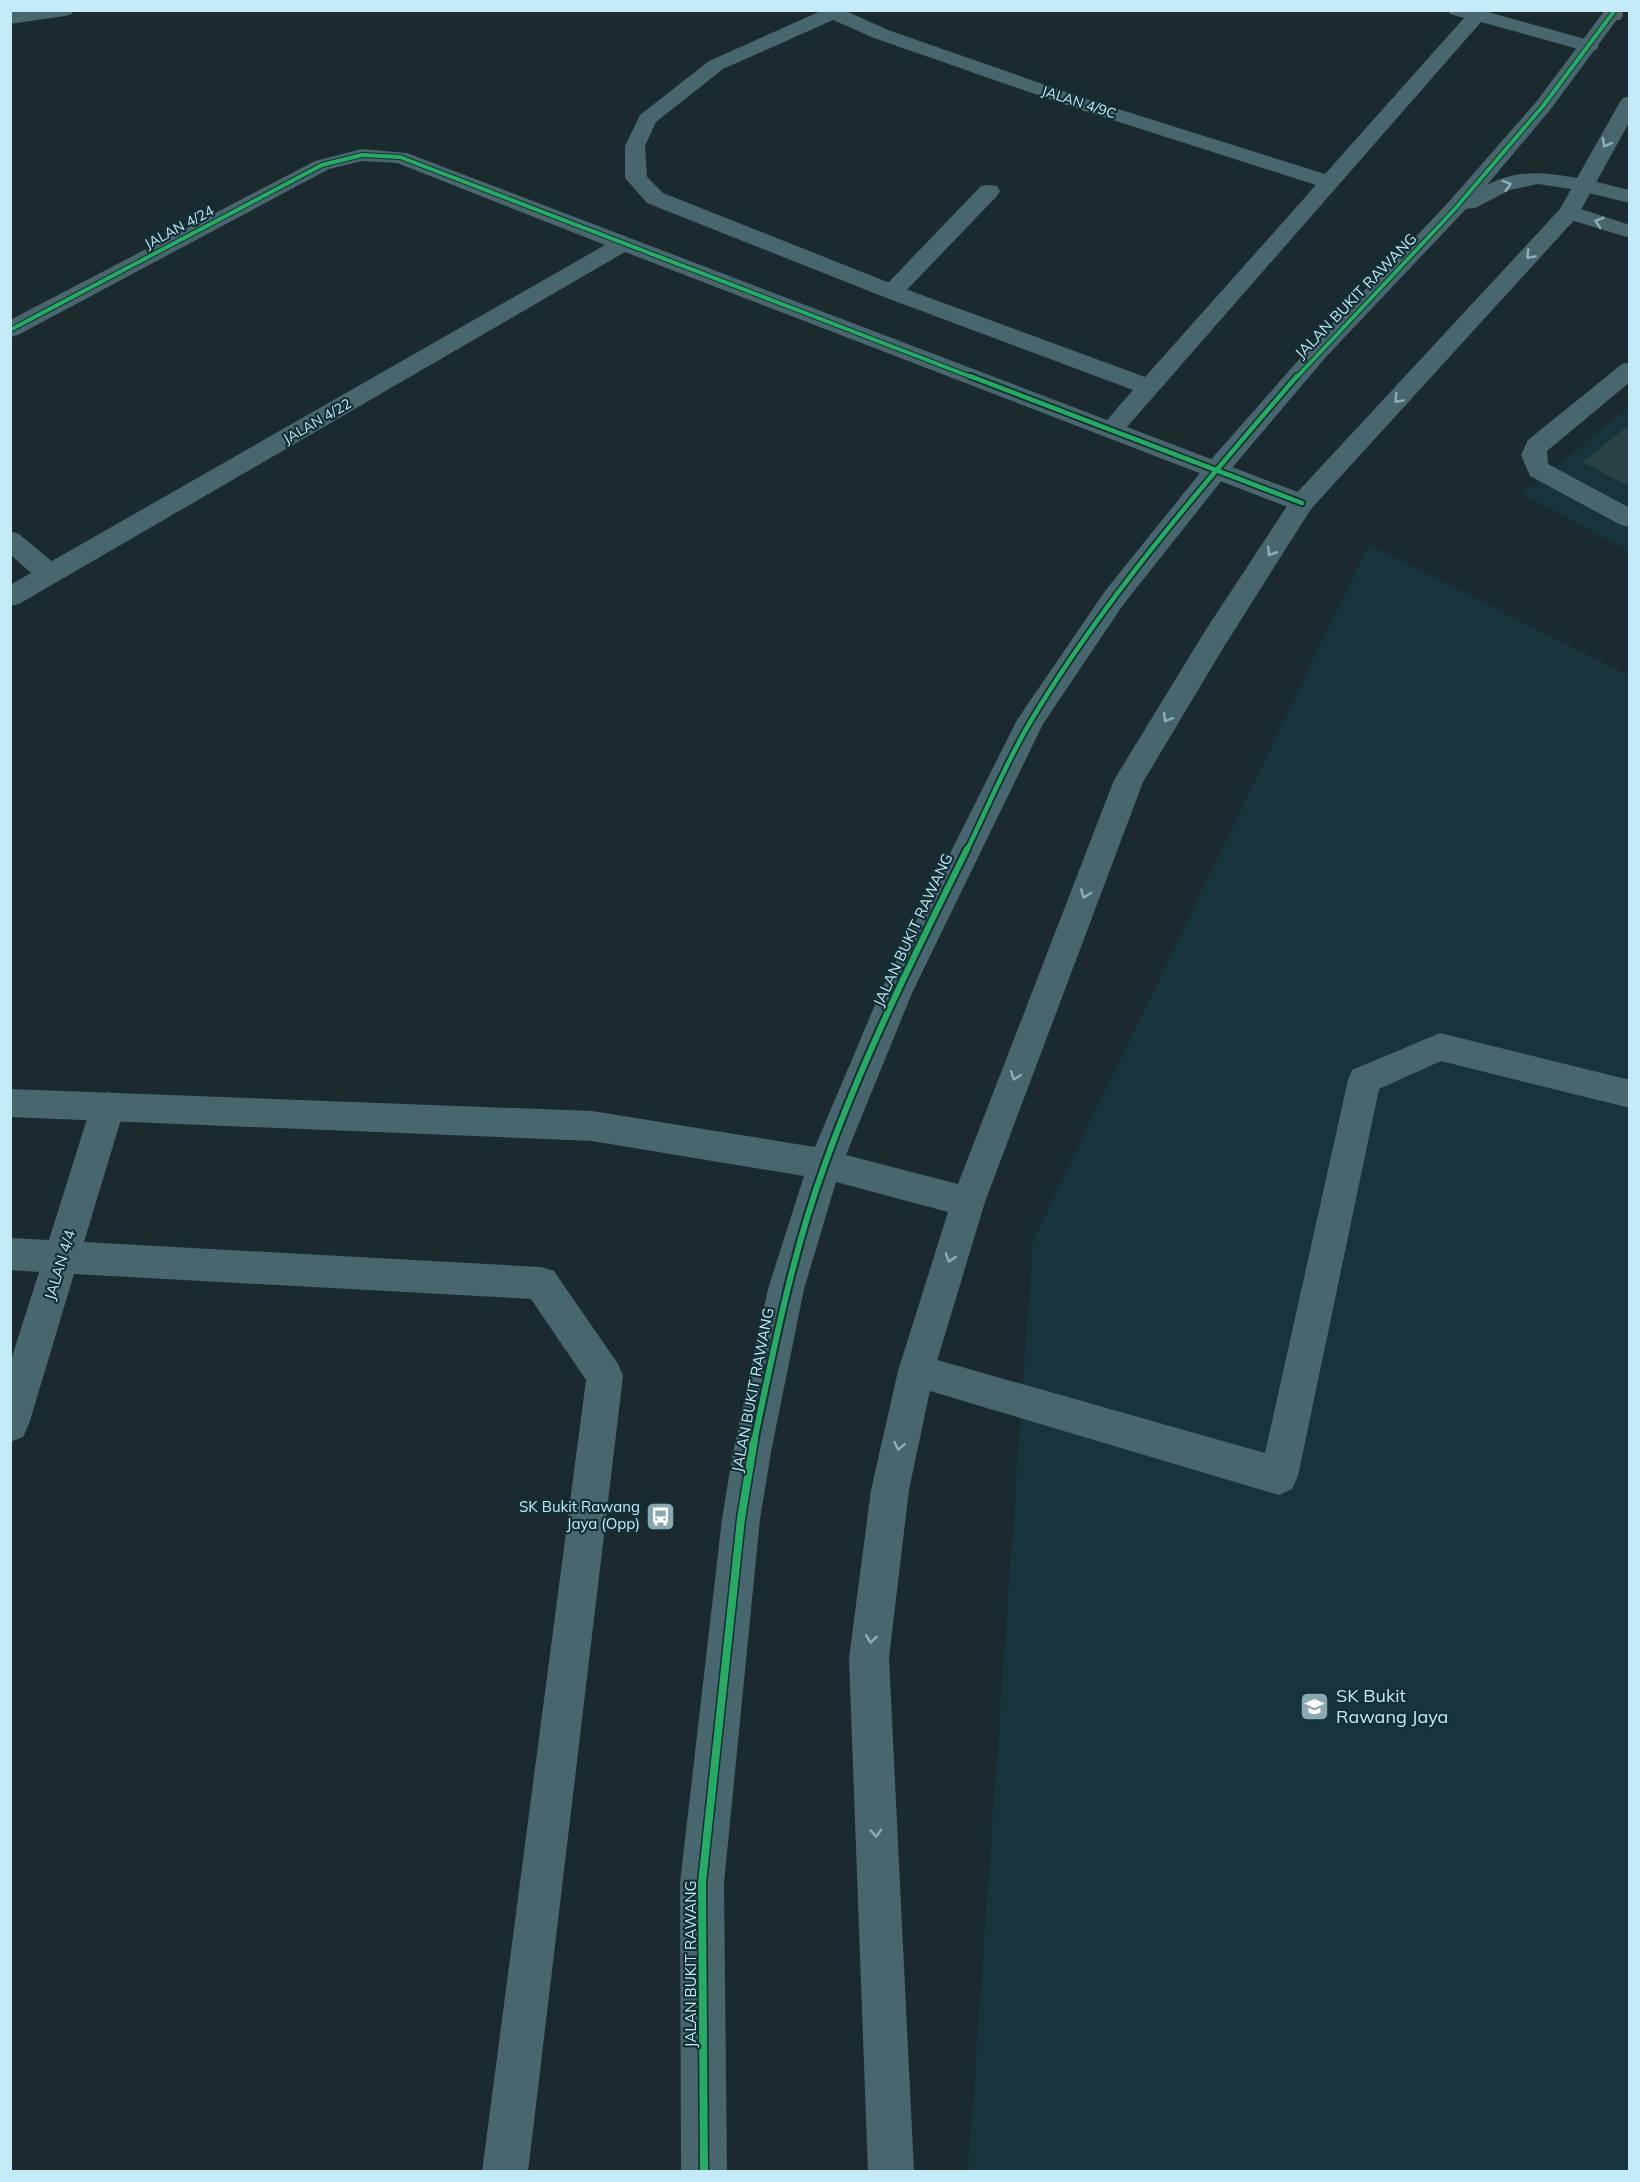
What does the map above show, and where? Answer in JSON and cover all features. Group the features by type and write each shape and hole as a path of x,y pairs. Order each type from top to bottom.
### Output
{"street":[{"path":"10,18 65,10"},
{"path":"837,12 716,65 647,119 635,146 636,178 655,198 892,292 1149,387"},
{"name":"JALAN 4/9C","path":"837,12 881,34 1076,102 1329,182"},
{"name":"JALAN BUKIT RAWANG","path":"704,2172 702,1883 741,1519 752,1452 786,1289 825,1164 896,993 1030,720 1114,598 1217,469 1317,353 1454,210 1543,106 1613,12"},
{"path":"1112,429 1329,182 1467,13 1589,46"},
{"path":"891,2172 869,1658 890,1490 916,1371 968,1202 1129,780 1215,638 1302,503 1569,212 1629,102"},
{"name":"JALAN 4/24","path":"10,330 322,165 362,155 400,157 1302,503"},
{"path":"1454,210 1504,185 1538,178 1584,185 1629,197"},
{"path":"892,292 989,191"},
{"path":"1569,212 1629,232"},
{"name":"JALAN 4/22","path":"10,597 623,244"},
{"path":"1629,369 1538,446 1533,453 1533,461 1539,470 1629,519"},
{"path":"10,540 51,574"},
{"path":"916,1371 1279,1476 1364,1080 1440,1047 1629,1094"},
{"path":"10,1103 592,1126 825,1164 968,1202"},
{"name":"JALAN 4/4","path":"10,1424 108,1106"},
{"path":"10,1254 63,1255 541,1283 606,1376 505,2172"}],"shaded area":[{"path":"1629,407 1629,551 1522,494"},
{"name":"SK Bukit Rawang Jaya","path":"1369,544 1629,676 1629,2171 968,2172 1033,1240"}],"building":[{"path":"1630,424 1630,487 1583,462"}],"cycle path":[{"path":"704,2172 702,1883 741,1519 752,1452 786,1289 825,1164 896,993 1031,720 1114,598 1217,469 1317,353 1454,210 1543,106 1615,10"},
{"path":"10,330 322,165 362,155 400,157 1302,503"}],"place":[{"name":"SK Bukit Rawang Jaya (Opp)","path":"661,1516"},
{"name":"SK Bukit Rawang Jaya","path":"1315,1706"}]}
